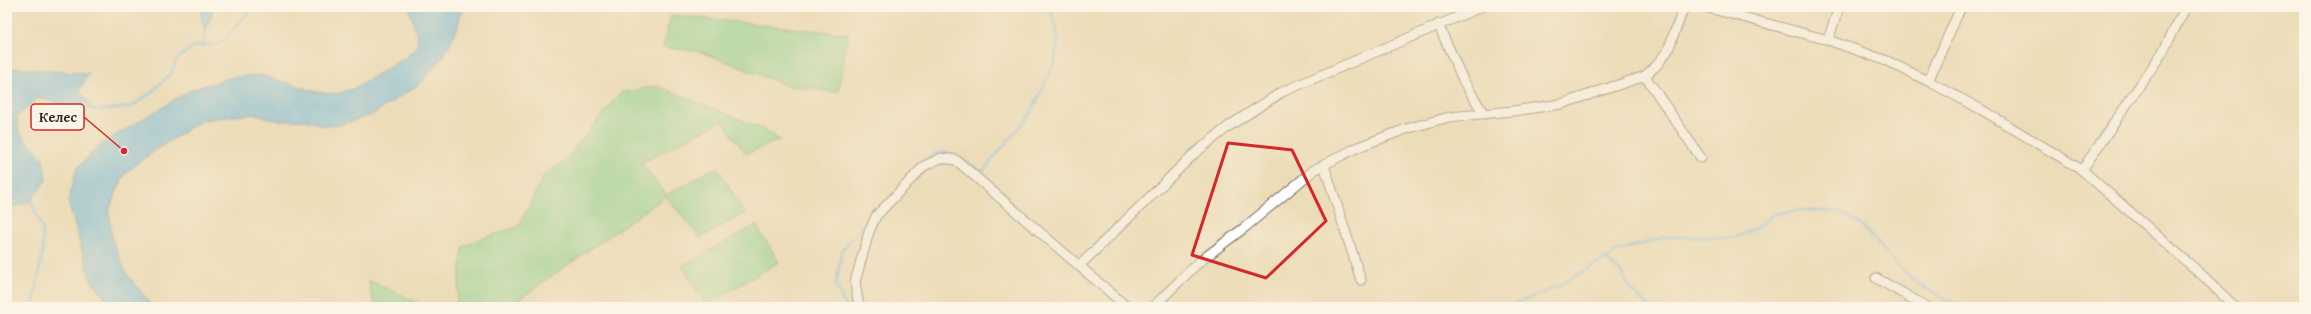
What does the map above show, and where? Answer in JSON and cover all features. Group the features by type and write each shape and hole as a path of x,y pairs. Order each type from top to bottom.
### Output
{"street":[{"path":"1080,266 1194,154 1229,126 1282,92 1438,24 1482,7"},
{"path":"1153,307 1199,262 1244,228 1314,170 1358,147 1406,129 1449,117 1561,104 1645,76 1657,65 1668,50 1684,7"},
{"path":"1705,7 1828,40 1887,61 1928,81 2082,170 2201,274 2235,307"},
{"path":"1828,40 1840,7"},
{"path":"1928,81 1961,7"},
{"path":"2082,170 2162,53 2186,7"},
{"path":"1438,24 1464,82 1484,114"},
{"path":"1645,76 1701,158"},
{"path":"859,307 856,282 869,232 876,216 924,166 941,158 956,160 1127,307"},
{"path":"1324,165 1361,280"},
{"path":"1876,278 1926,307"}],"highlighted area":[{"path":"1228,143 1292,150 1326,221 1266,278 1192,255"}],"green space":[{"path":"671,15 848,34 838,92 788,86 701,52 663,47"},
{"path":"657,86 766,130 780,140 746,154 722,121 641,163 666,195 717,167 745,213 700,238 666,196 508,307 456,307 463,247 519,226 543,177 566,159 620,93"},
{"path":"756,225 779,262 706,305 682,266"},
{"path":"368,280 428,307 375,307"}],"water":[{"path":"202,7 218,7 214,8 205,32 201,16"},
{"path":"409,7 463,7 457,28 444,56 418,85 371,115 340,125 324,126 306,120 280,121 253,114 202,120 141,160 124,175 109,210 112,239 126,273 153,307 113,307 91,280 68,202 77,168 103,143 191,90 233,77 261,75 316,92 336,94 353,89 406,57 419,44"},
{"path":"7,67 89,74 79,90 95,110 61,104 40,97 17,116 19,132 43,159 46,180 31,201 10,208 7,206"}],"waterway":[{"path":"95,110 131,107 153,91 171,73 177,59 194,46 220,44 253,7"},
{"path":"907,177 927,158 935,153 943,152 951,153 960,157 982,172 1031,113 1055,61 1058,36 1050,7"},
{"path":"204,45 205,32"},
{"path":"31,201 42,228 43,249 33,307"},
{"path":"1507,307 1556,287 1620,250 1666,237 1733,238 1753,230 1774,214 1800,210 1840,212 1859,223 1907,275 1926,289 1963,307"},
{"path":"846,307 836,285 842,250 872,216"},
{"path":"1605,258 1620,271 1632,291 1650,307"}],"place":[{"name":"Келес","path":"124,151"}]}
